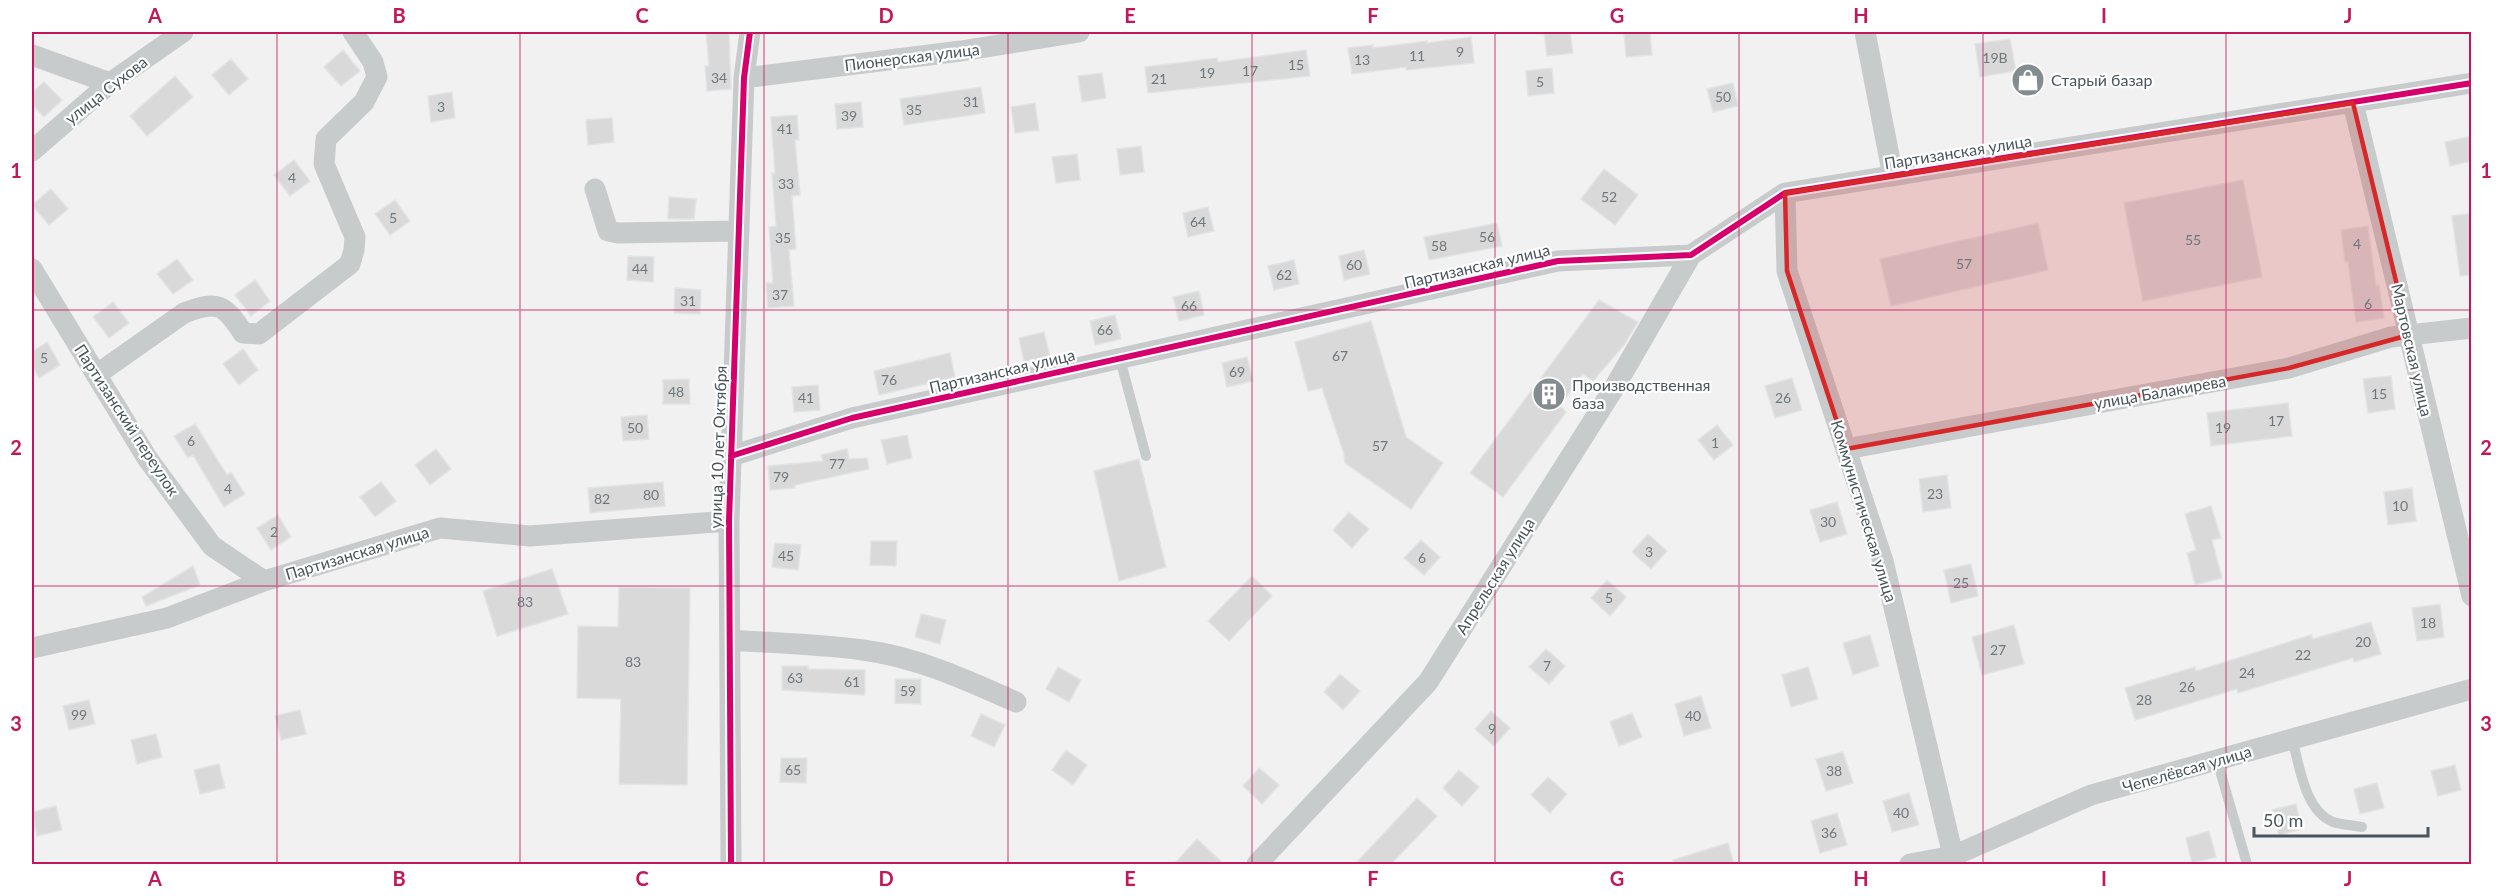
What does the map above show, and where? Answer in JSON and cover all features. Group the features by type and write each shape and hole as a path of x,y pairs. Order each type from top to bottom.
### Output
{"street":[{"name":"улица Сухова","path":"32,151 110,83 183,32"},
{"path":"96,375 184,313 198,308 215,305 229,313 243,333 259,333 350,264 354,250 354,237 324,164 326,139 364,102 377,76 373,62 353,32"},
{"name":"улица 10 лет Октября","path":"731,864 729,521 744,78 750,32"},
{"name":"Пионерская улица","path":"744,78 961,51 1078,32"},
{"path":"1864,32 1893,176"},
{"path":"32,55 110,83"},
{"name":"Партизанская улица","path":"731,456 852,418 1558,261 1690,255 1785,193 2472,83"},
{"name":"Мартовская улица","path":"2353,103 2472,596"},
{"path":"595,189 608,231 618,233 739,231"},
{"name":"Коммунистическая улица","path":"1785,193 1787,270 1883,561 1954,860"},
{"name":"Апрельская улица","path":"1257,864 1428,682 1614,388 1690,255"},
{"name":"Партизанский переулок","path":"32,269 147,458 212,546 264,581"},
{"name":"улица Балакирева","path":"1846,449 2289,368 2391,337 2472,328"},
{"name":"Партизанская улица","path":"32,648 167,618 264,581 440,528 530,536 729,521"},
{"path":"730,640 864,650 897,657 954,674 1016,702"},
{"name":"Чепелёвсая улица","path":"1910,864 1954,860 2091,795 2472,689"}],"lane":[{"path":"1120,359 1146,456"},
{"path":"2292,739 2310,800 2333,822 2362,827"},
{"path":"2217,760 2247,864"}],"highlighted area":[{"path":"2353,103 2409,335 2289,368 1846,449 1787,271 1785,193"}],"building":[{"path":"706,32 729,32 731,89 707,91 705,66 709,66"},
{"path":"1544,32 1570,32 1573,53 1547,56"},
{"path":"1624,32 1650,32 1652,55 1626,57"},
{"path":"1471,37 1474,63 1406,70 1406,67 1352,74 1348,48 1373,45 1373,48"},
{"path":"2010,39 2016,71 1980,77 1975,44"},
{"path":"343,50 360,71 341,86 324,67"},
{"path":"1306,50 1310,76 1148,93 1145,67 1217,58 1218,62"},
{"path":"231,59 248,79 229,95 212,75"},
{"path":"1552,68 1554,93 1528,96 1526,71"},
{"path":"1102,73 1106,98 1082,102 1078,76"},
{"path":"175,76 193,97 147,136 130,116"},
{"path":"44,82 62,100 44,117 32,104 32,93"},
{"path":"1733,83 1738,106 1713,112 1707,89"},
{"path":"981,87 985,113 904,125 900,99"},
{"path":"452,92 455,118 431,122 428,96"},
{"path":"861,102 863,127 837,129 835,104"},
{"path":"1035,103 1039,130 1015,133 1011,107"},
{"path":"797,115 799,140 795,140 800,195 792,196 796,249 789,250 794,306 768,308 766,283 773,283 769,227 776,226 771,117"},
{"path":"612,118 614,142 588,145 586,120"},
{"path":"2472,136 2472,161 2450,166 2445,142"},
{"path":"1141,146 1144,172 1120,175 1117,149"},
{"path":"1077,154 1080,180 1056,183 1052,157"},
{"path":"294,160 310,181 290,196 274,175"},
{"path":"1604,169 1638,195 1615,225 1581,199"},
{"path":"2243,180 2262,277 2143,301 2124,203"},
{"path":"51,189 68,209 49,225 32,205"},
{"path":"669,197 696,199 694,219 668,219"},
{"path":"395,200 410,221 390,235 375,214"},
{"path":"1208,207 1214,231 1188,237 1183,213"},
{"path":"2472,213 2472,275 2460,276 2452,216"},
{"path":"1497,223 1502,246 1429,260 1424,237"},
{"path":"2038,223 2048,270 1891,306 1880,259"},
{"path":"2368,226 2376,286 2379,285 2384,318 2356,322 2341,230"},
{"path":"1364,250 1370,274 1344,280 1339,256"},
{"path":"628,256 654,257 653,282 627,280"},
{"path":"177,259 193,280 173,294 157,274"},
{"path":"1294,260 1299,284 1274,290 1268,266"},
{"path":"255,280 270,301 251,316 235,295"},
{"path":"675,288 701,290 700,314 674,313"},
{"path":"1199,291 1204,315 1179,321 1173,297"},
{"name":"Производственная база","path":"1599,300 1638,322 1624,345 1593,381 1583,374 1560,406 1566,412 1503,497 1470,473"},
{"path":"113,302 129,323 109,338 93,317"},
{"path":"1115,315 1121,339 1095,345 1090,321"},
{"path":"1371,321 1406,437 1443,463 1411,509 1345,463 1322,388 1308,391 1295,342"},
{"path":"1044,332 1050,356 1024,362 1019,338"},
{"path":"47,342 60,365 39,378 32,365 32,352"},
{"path":"243,349 258,370 239,385 223,364"},
{"path":"950,353 955,377 879,395 874,371"},
{"path":"1247,357 1253,381 1227,387 1222,363"},
{"path":"2391,376 2395,409 2368,413 2363,379"},
{"path":"1792,378 1802,410 1775,418 1765,386"},
{"path":"689,379 690,404 663,404 663,380"},
{"path":"818,385 820,410 794,412 792,387"},
{"path":"2288,403 2292,436 2211,446 2207,413"},
{"path":"647,415 649,439 623,441 621,417"},
{"path":"195,424 227,475 231,472 245,494 224,507 193,455 188,458 174,436"},
{"path":"1717,425 1733,445 1714,460 1698,440"},
{"path":"907,435 912,458 887,464 881,440"},
{"path":"436,449 451,469 430,485 415,465"},
{"path":"847,449 849,459 867,458 869,469 795,485 795,488 770,490 768,466 823,461 821,455"},
{"path":"1139,459 1166,567 1119,581 1094,471"},
{"path":"1947,475 1951,508 1923,512 1919,479"},
{"path":"381,482 396,501 375,517 360,497"},
{"path":"663,482 665,506 590,513 588,488"},
{"path":"2412,488 2416,521 2388,525 2384,492"},
{"path":"1837,502 1847,534 1820,542 1810,510"},
{"path":"2211,506 2221,538 2212,540 2222,578 2195,585 2187,553 2196,550 2185,514"},
{"path":"1349,512 1369,529 1352,548 1333,530"},
{"path":"278,515 291,537 271,550 257,528"},
{"path":"1648,534 1667,551 1651,569 1632,552"},
{"path":"1421,540 1440,557 1424,575 1404,558"},
{"path":"871,541 897,541 896,566 870,565"},
{"path":"775,543 801,545 798,570 772,567"},
{"path":"1971,564 1978,596 1951,603 1944,570"},
{"path":"193,566 200,585 146,606 142,597"},
{"path":"552,569 568,614 497,636 483,591"},
{"path":"1252,576 1272,596 1229,641 1208,621"},
{"path":"1607,580 1626,597 1610,616 1591,598"},
{"path":"619,587 690,588 687,785 619,784 621,699 577,698 578,626 618,627"},
{"path":"2440,604 2444,637 2417,641 2412,608"},
{"path":"921,614 946,620 940,644 915,637"},
{"path":"2371,622 2381,654 2354,662 2353,658 2238,693 2237,689 2135,720 2125,688 2195,667 2196,671 2311,635 2313,639"},
{"path":"2014,625 2024,664 1982,675 1972,637"},
{"path":"1870,635 1879,666 1853,675 1843,643"},
{"path":"1546,649 1565,666 1549,684 1529,667"},
{"path":"782,666 865,670 865,695 782,690"},
{"path":"1058,667 1081,680 1069,702 1046,689"},
{"path":"1808,667 1818,699 1791,707 1782,675"},
{"path":"1340,674 1360,691 1343,710 1324,692"},
{"path":"895,679 921,679 921,704 895,703"},
{"path":"1701,696 1711,728 1684,736 1675,704"},
{"path":"89,700 95,724 69,730 63,706"},
{"path":"300,710 306,734 281,740 275,716"},
{"path":"1491,711 1510,728 1494,746 1475,729"},
{"path":"1632,713 1642,737 1619,746 1610,722"},
{"path":"981,714 1005,725 994,747 971,736"},
{"path":"156,734 162,757 137,764 131,740"},
{"path":"1066,750 1087,765 1073,785 1052,770"},
{"path":"1843,752 1853,783 1826,791 1816,759"},
{"path":"781,758 807,758 806,783 780,782"},
{"path":"219,764 225,788 200,794 194,770"},
{"path":"2455,765 2461,790 2438,796 2431,771"},
{"path":"1259,768 1279,785 1262,804 1243,786"},
{"path":"1459,770 1479,787 1462,806 1443,788"},
{"path":"1548,777 1567,794 1550,813 1531,795"},
{"path":"2377,783 2384,808 2360,814 2354,789"},
{"path":"1909,793 1919,825 1892,832 1883,801"},
{"path":"1417,798 1437,816 1391,864 1355,864"},
{"path":"2296,804 2302,829 2279,835 2272,810"},
{"path":"56,806 62,830 37,836 32,812"},
{"path":"1837,813 1847,845 1820,853 1811,821"},
{"path":"2209,831 2216,857 2192,863 2186,838"},
{"path":"1197,839 1224,864 1174,864"},
{"path":"1728,843 1734,864 1674,864 1673,860"}],"cycle path":[{"path":"731,864 729,521 744,78 750,32"},
{"path":"731,456 852,418 1558,261 1691,255 1785,193 2472,83"}],"place":[{"name":"Старый базар","path":"2028,80"},
{"name":"Производственная база","path":"1549,394"}]}
